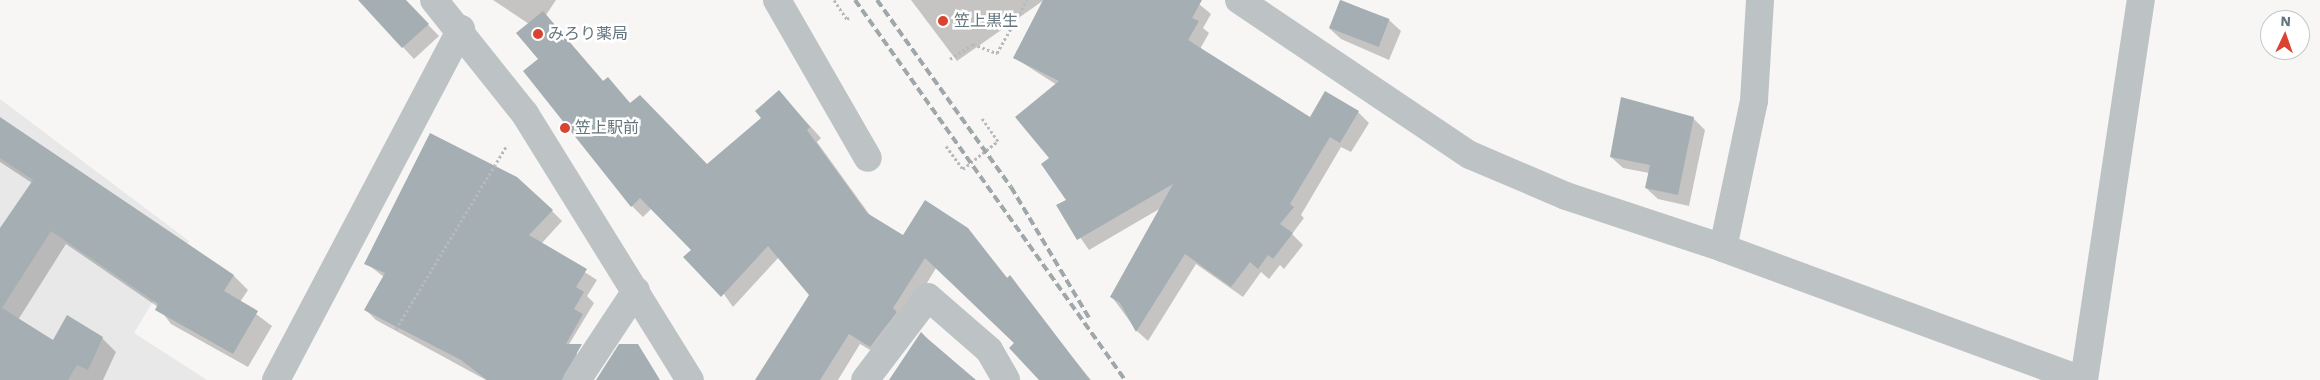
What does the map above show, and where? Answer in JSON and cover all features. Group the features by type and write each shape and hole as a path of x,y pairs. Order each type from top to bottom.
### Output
{"street":[{"path":"434,0 461,29 526,114 690,380"},
{"path":"777,0 868,158"},
{"path":"1239,0 1470,155 1566,196 1723,248 2082,380 2141,0"},
{"path":"1723,248 1754,101 1760,0"},
{"path":"276,380 461,29"},
{"path":"577,380 636,292"},
{"path":"865,380 928,297 989,350 1006,380"}],"path":[{"path":"834,0 847,19 850,16"},
{"path":"950,59 973,44 997,53 1027,0"},
{"path":"396,329 526,114"},
{"path":"946,146 963,169 998,141 981,117"}],"shaded area":[{"path":"0,99 189,241 134,333 207,380 0,380"}],"building":[{"path":"358,0 406,0 429,24 402,48"},
{"path":"1043,0 1202,0 1192,18 1199,21 1188,40 1310,117 1325,91 1359,111 1340,143 1330,137 1290,204 1294,207 1280,224 1293,233 1273,259 1268,255 1258,269 1250,262 1231,287 1185,254 1136,332 1120,303 1110,297 1173,184 1077,240 1056,205 1066,200 1041,164 1049,158 1015,117 1059,81 1013,58"},
{"path":"1340,0 1389,19 1379,47 1329,28"},
{"path":"543,11 603,81 608,77 630,103 640,95 707,164 761,118 755,111 779,90 810,127 807,130 867,213 903,235 925,200 968,228 1007,278 1010,275 1090,380 1039,380 1009,348 1014,343 925,258 893,308 897,312 870,347 849,334 820,380 755,380 809,295 768,246 721,297 683,257 691,250 640,198 631,207 523,71 538,59 516,33"},
{"path":"1621,97 1694,117 1678,195 1645,188 1650,165 1610,157"},
{"path":"0,117 234,275 224,291 258,311 233,354 155,310 158,304 51,231 2,308 53,340 67,315 103,337 88,370 77,365 68,380 0,380 0,228 33,180 0,158"},
{"path":"430,133 517,177 553,210 529,235 587,269 576,287 584,292 574,309 583,314 566,344 582,344 562,380 487,380 461,360 364,310 385,273 364,264"},
{"path":"921,332 928,339 976,380 889,380"},
{"path":"619,344 638,344 660,380 596,380"}],"railway":[{"path":"855,0 1125,380"},
{"path":"877,0 1011,187 1089,318"}],"place":[{"name":"笠上黒生","path":"943,21"},
{"name":"みろり薬局","path":"538,34"},
{"name":"笠上駅前","path":"565,128"}]}
